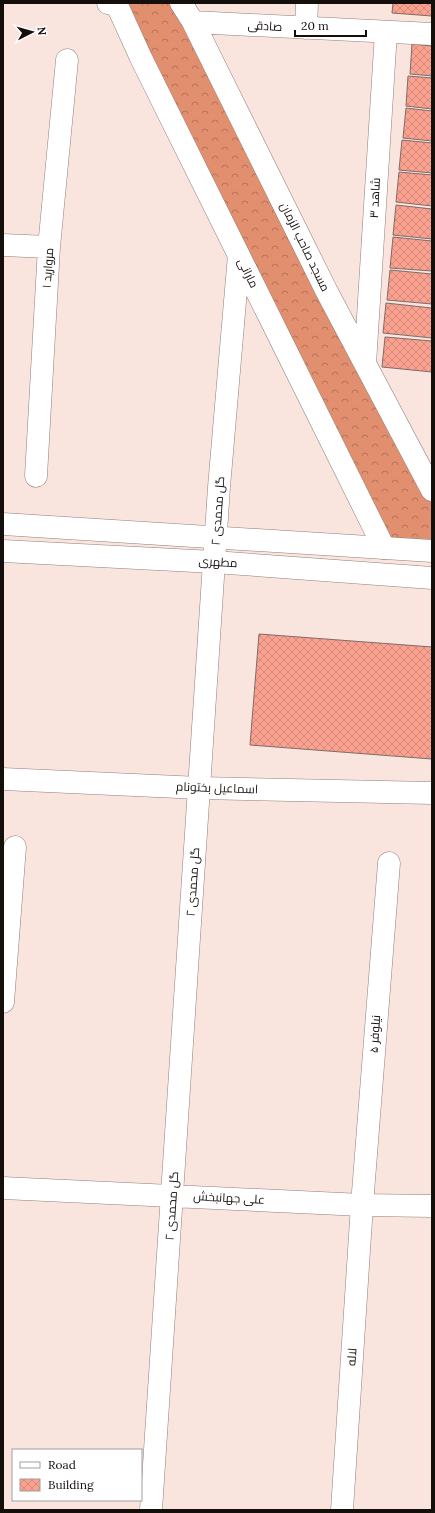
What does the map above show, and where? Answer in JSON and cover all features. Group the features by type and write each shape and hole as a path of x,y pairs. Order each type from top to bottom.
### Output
{"street":[{"name":"مارانی","path":"108,3 117,4 141,58 384,548"},
{"name":"مسجد صاحب الزمان","path":"181,3 194,22 324,285 432,490"},
{"path":"306,28 307,3"},
{"name":"صادقی","path":"194,22 432,34"},
{"name":"شاهد ۳","path":"365,364 386,32"},
{"name":"مروارید ۱","path":"36,476 50,247 67,60"},
{"path":"3,245 50,247"},
{"name":"گل محمدی ۲","path":"151,1510 214,562 239,255"},
{"name":"مطهری","path":"3,524 432,551"},
{"name":"مطهری","path":"3,551 214,562 432,578"},
{"name":"اسماعیل بختونام","path":"3,779 200,788 432,793"},
{"path":"3,1002 15,847"},
{"name":"نیلوفر ۵","path":"362,1205 389,862"},
{"name":"علی جهانبخش","path":"3,1188 362,1205 432,1206"},
{"name":"لاله","path":"342,1510 362,1205"}],"green space":[{"path":"121,3 172,3 432,504 432,543 386,542"}],"building":[{"path":"393,3 432,3 432,16 392,13"},
{"path":"412,44 432,46 432,76 410,74"},
{"path":"408,76 432,78 432,109 406,106"},
{"path":"406,108 432,111 432,141 403,138"},
{"path":"402,140 432,143 432,173 399,170"},
{"path":"399,172 432,175 432,206 396,202"},
{"path":"396,205 432,209 432,239 393,235"},
{"path":"393,237 432,241 432,271 390,268"},
{"path":"390,270 432,274 432,304 387,300"},
{"path":"386,303 432,308 432,338 383,333"},
{"path":"385,337 432,341 432,372 382,367"},
{"path":"259,634 432,647 432,759 250,745"}]}
